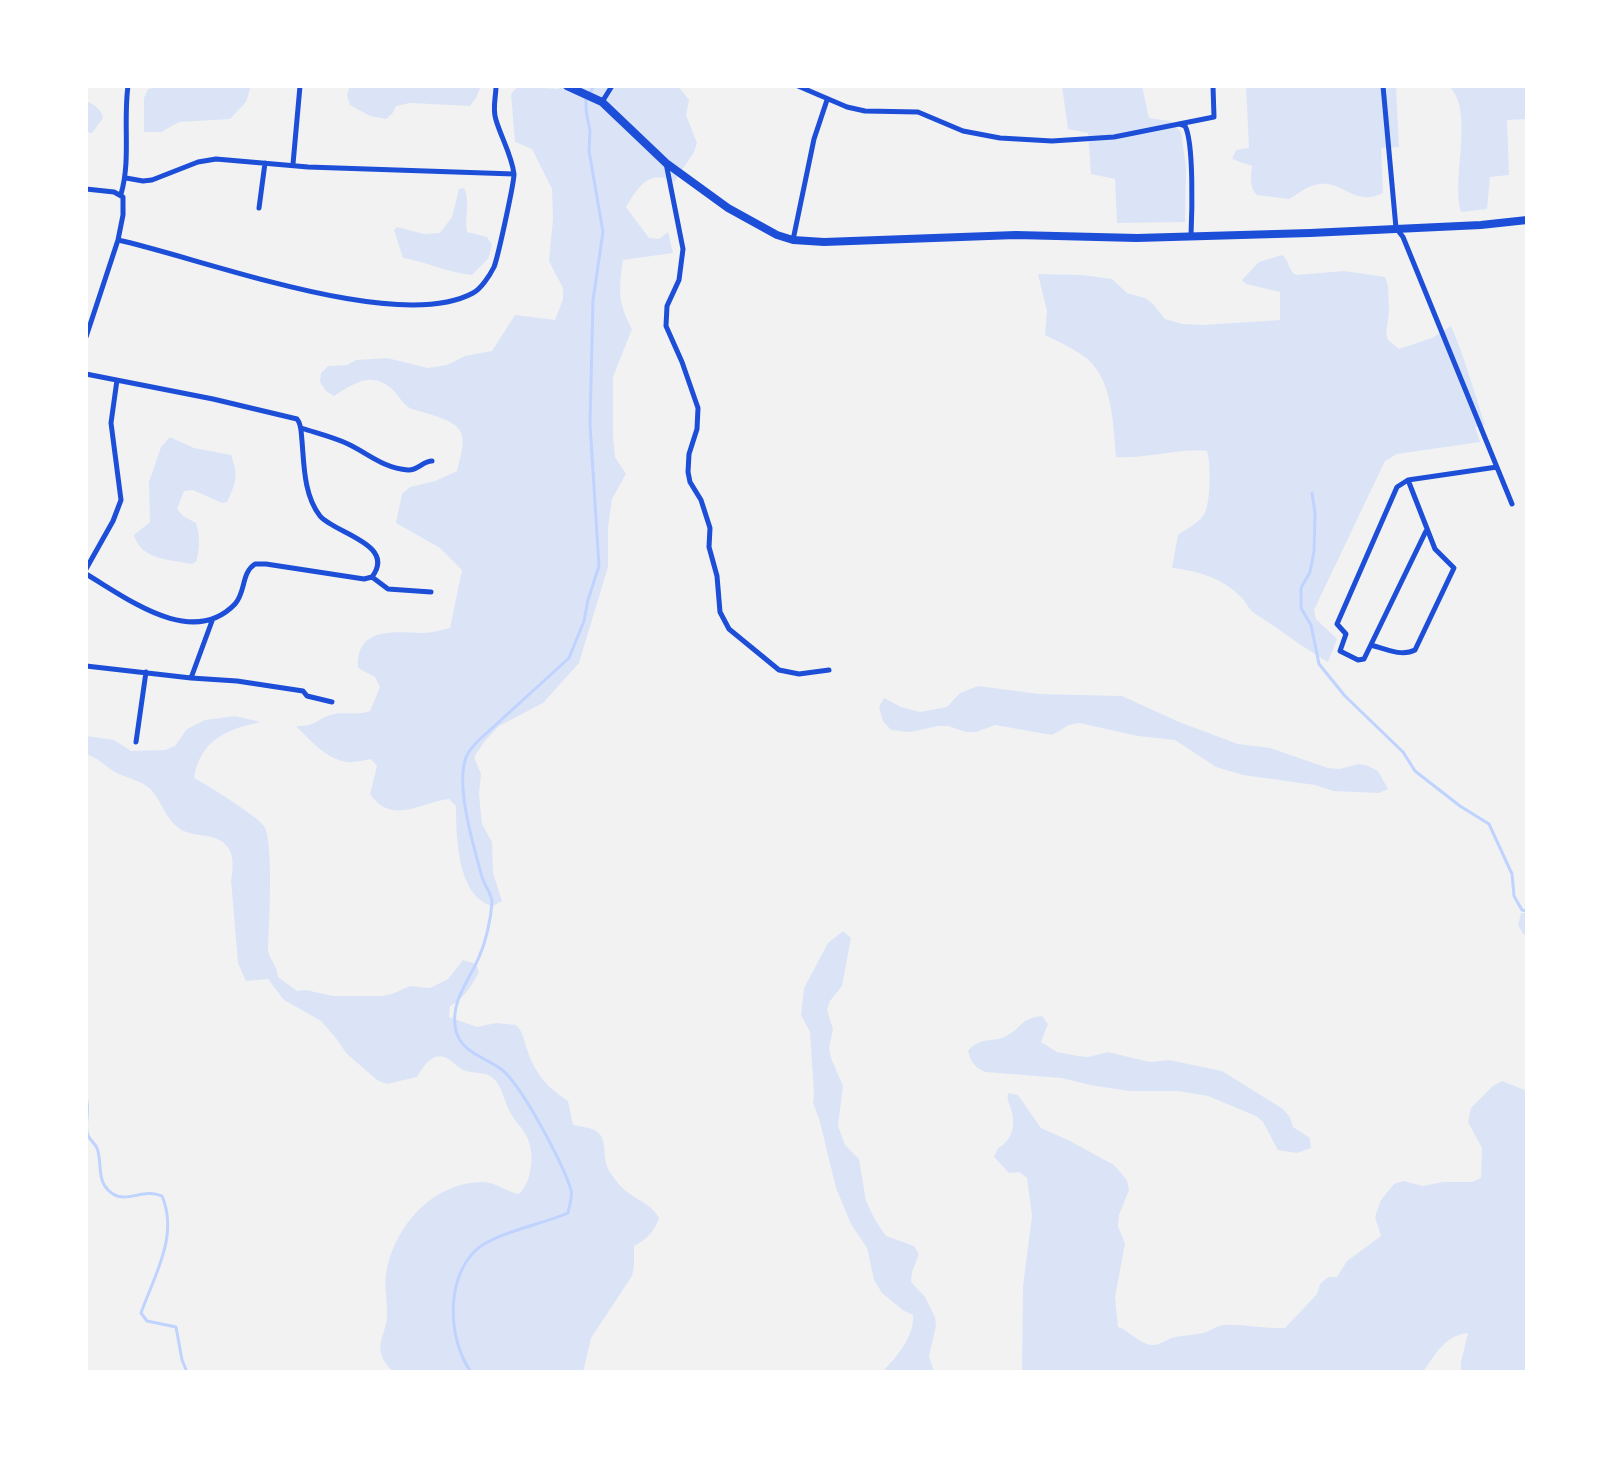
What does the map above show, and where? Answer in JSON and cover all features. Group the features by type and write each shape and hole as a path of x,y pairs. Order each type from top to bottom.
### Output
{"street":[{"path":"121,194 126,178 125,109 128,86"},
{"path":"293,164 300,86"},
{"path":"118,240 242,274 317,292 370,301 409,304 438,303 475,292 494,266 514,174 495,119 496,86"},
{"path":"567,86 602,102 666,163 728,208 762,228 793,240 824,242 1016,235 1137,238 1375,231 1396,228 1481,226 1527,220"},
{"path":"602,102 612,86"},
{"path":"798,86 827,100 865,111 918,112 963,131 1000,138 1052,141 1114,137 1214,117 1213,86"},
{"path":"1383,86 1396,228 1403,238 1512,504"},
{"path":"793,240 814,139 827,100"},
{"path":"1178,124 1185,126 1187,134 1192,179 1191,236"},
{"path":"126,178 137,181 152,180 210,159 293,164 308,167 514,174"},
{"path":"259,208 266,163"},
{"path":"666,163 683,249 679,280 667,306 666,326 682,362 698,408 697,428 689,454 688,472 701,500 710,528 709,547 717,576 720,612 729,629 779,670 799,674 829,670"},
{"path":"86,189 121,194 125,200 118,240 86,337"},
{"path":"86,374 294,417 299,422 301,428 307,487 318,513 325,522 359,539 375,553 378,564 372,577"},
{"path":"86,569 113,521 121,500 111,423 117,380"},
{"path":"301,428 349,444 370,458 392,468 411,470 425,462 432,461"},
{"path":"1426,531 1372,645 1362,660 1340,651 1346,633 1337,624 1397,487 1408,480 1497,467"},
{"path":"1372,645 1393,652 1411,652 1418,646 1454,568 1437,552 1426,531 1408,480"},
{"path":"86,574 155,613 182,621 212,620 236,604 247,571 255,564 364,579 372,577"},
{"path":"372,577 388,589 431,592"},
{"path":"191,678 212,620"},
{"path":"86,666 191,678 237,681 303,691 307,696 332,702"},
{"path":"136,742 146,672"}],"shaded area":[{"path":"164,86 251,86 246,102 230,119 179,122 161,132 144,132 144,98 148,89"},
{"path":"350,86 481,86 470,106 410,103 396,106 392,114 386,119 370,116 350,105 347,95"},
{"path":"518,86 558,89 560,86 678,86 689,100 686,115 697,143 694,152 674,182 666,178 651,178 640,187 626,207 649,238 659,239 668,232 673,253 623,260 620,295 632,329 613,377 613,437 615,457 626,474 612,499 608,528 608,567 579,663 543,703 499,726 474,757 481,774 479,794 482,824 492,842 493,873 502,901 493,906 481,901 472,891 465,878 458,848 456,806 449,799 407,810 388,809 379,804 370,794 377,766 371,759 350,762 332,757 313,743 296,726 310,725 330,715 370,711 380,687 375,677 358,668 359,655 363,645 370,639 389,633 425,633 450,628 462,570 440,548 396,523 402,494 410,487 435,481 457,471 463,439 461,432 456,426 439,417 408,407 395,392 379,381 372,380 357,383 334,396 326,391 320,382 321,373 328,366 347,365 356,360 387,358 428,368 447,365 465,356 492,351 515,315 555,320 563,299 563,288 549,261 553,219 552,189 532,149 515,142 511,94"},
{"path":"1062,86 1142,86 1149,118 1170,121 1181,132 1186,167 1185,222 1117,223 1115,179 1091,174 1088,133 1068,129"},
{"path":"1246,86 1396,86 1399,147 1381,148 1383,193 1373,197 1357,196 1336,186 1320,184 1307,188 1289,199 1257,195 1252,185 1252,166 1232,159 1236,150 1249,148"},
{"path":"1449,86 1527,86 1527,119 1507,120 1509,175 1490,177 1487,209 1461,212 1459,181 1462,128 1457,97"},
{"path":"86,101 101,112 103,118 92,133 86,132"},
{"path":"464,188 467,199 467,232 487,237 492,245 488,259 472,275 403,258 394,230 397,227 424,234 440,233 452,217 459,189"},
{"path":"1282,255 1296,275 1344,271 1385,277 1388,286 1389,312 1386,334 1388,340 1399,349 1432,338 1451,326 1485,425 1475,427 1480,442 1397,454 1385,461 1314,610 1316,619 1337,639 1328,662 1254,613 1242,598 1227,585 1201,574 1172,568 1178,535 1198,522 1206,511 1210,485 1207,451 1196,450 1116,457 1110,401 1106,387 1092,364 1082,355 1045,335 1047,311 1038,274 1083,275 1112,279 1127,293 1145,298 1153,304 1165,319 1182,324 1202,325 1280,320 1280,292 1246,284 1242,280 1259,262"},
{"path":"170,437 194,448 231,455 236,474 227,502 222,503 193,490 184,491 177,509 183,516 196,523 199,537 196,562 191,564 149,554 138,543 134,535 150,522 149,482 161,447"},
{"path":"978,686 1039,694 1122,696 1179,722 1238,744 1270,748 1328,768 1339,769 1359,764 1368,766 1378,771 1388,789 1379,793 1333,791 1315,785 1243,775 1216,767 1175,740 1138,736 1079,723 1069,725 1052,735 995,725 976,732 966,732 948,726 938,726 910,732 891,730 883,721 879,707 884,698 901,707 920,712 947,707 960,693"},
{"path":"235,716 261,722 226,733 217,739 202,755 194,778 242,808 264,826 267,834 270,866 268,949 278,977 297,991 306,990 333,996 382,996 410,986 430,988 448,979 463,960 476,964 479,972 463,996 450,1006 449,1017 477,1027 496,1023 516,1025 522,1033 530,1058 538,1073 554,1091 568,1101 573,1125 592,1129 601,1135 607,1166 612,1175 623,1188 650,1207 659,1218 649,1235 634,1246 632,1276 591,1338 583,1372 393,1372 386,1363 380,1348 387,1321 386,1274 390,1256 407,1224 432,1198 465,1184 488,1182 519,1194 529,1175 531,1151 525,1134 508,1108 499,1085 490,1076 463,1070 448,1059 438,1056 429,1060 417,1077 387,1084 377,1080 347,1054 321,1021 284,1000 268,979 246,981 238,963 231,880 233,868 229,849 224,843 213,837 186,832 175,826 150,789 142,783 115,772 97,759 86,754 86,736 114,740 131,751 165,750 175,746 187,729 205,720"},
{"path":"1521,913 1527,913 1527,936 1523,934 1518,925"},
{"path":"843,931 851,938 842,986 830,1001 827,1010 833,1029 829,1048 831,1058 843,1086 838,1126 845,1145 859,1159 866,1201 875,1220 886,1236 914,1246 919,1254 912,1272 911,1282 925,1297 935,1317 936,1326 929,1356 934,1372 882,1372 908,1339 913,1323 913,1315 904,1311 882,1293 874,1280 867,1248 851,1224 836,1188 820,1122 813,1103 810,1032 801,1015 804,988 828,943"},
{"path":"1042,1016 1048,1024 1041,1042 1057,1052 1088,1057 1108,1052 1150,1062 1169,1060 1222,1071 1283,1109 1290,1117 1293,1127 1310,1138 1311,1148 1297,1153 1278,1150 1263,1122 1256,1116 1208,1096 1178,1091 1129,1091 1090,1085 1062,1078 985,1072 978,1068 970,1058 968,1051 978,1043 1003,1038 1025,1021"},
{"path":"1502,1081 1527,1091 1527,1372 1461,1372 1461,1362 1468,1333 1453,1338 1441,1347 1423,1372 1022,1372 1023,1286 1032,1216 1027,1178 1019,1172 1009,1173 994,1157 998,1148 1006,1142 1011,1134 1013,1119 1008,1101 1008,1093 1018,1095 1041,1128 1068,1140 1114,1165 1127,1180 1129,1190 1119,1215 1118,1226 1125,1244 1115,1297 1118,1327 1146,1344 1155,1345 1173,1338 1203,1333 1224,1325 1285,1328 1317,1294 1320,1284 1328,1277 1337,1277 1347,1261 1381,1236 1375,1217 1381,1200 1394,1184 1403,1181 1423,1186 1443,1182 1472,1182 1481,1178 1482,1148 1468,1122 1471,1108 1493,1086"}],"waterway":[{"path":"471,1372 463,1359 458,1344 453,1310 459,1277 466,1262 476,1250 494,1239 568,1213 572,1195 567,1178 551,1145 520,1091 501,1069 475,1054 463,1044 456,1031 455,1011 461,992 484,944 492,902 482,877 470,833 464,798 464,767 467,755 479,740 569,658 584,621 588,600 599,566 590,424 593,300 603,232 589,151 590,131 586,110 586,99 594,86"},
{"path":"1312,493 1315,513 1314,552 1310,572 1301,588 1301,608 1311,625 1319,664 1345,696 1403,752 1415,771 1460,806 1489,824 1512,874 1514,896 1522,910 1527,911"},
{"path":"86,1097 88,1106 87,1132 97,1148 100,1173 107,1189 113,1194 124,1197 149,1194 162,1196 167,1211 166,1241 163,1256 141,1313 147,1321 176,1327 182,1360 187,1372"}]}
